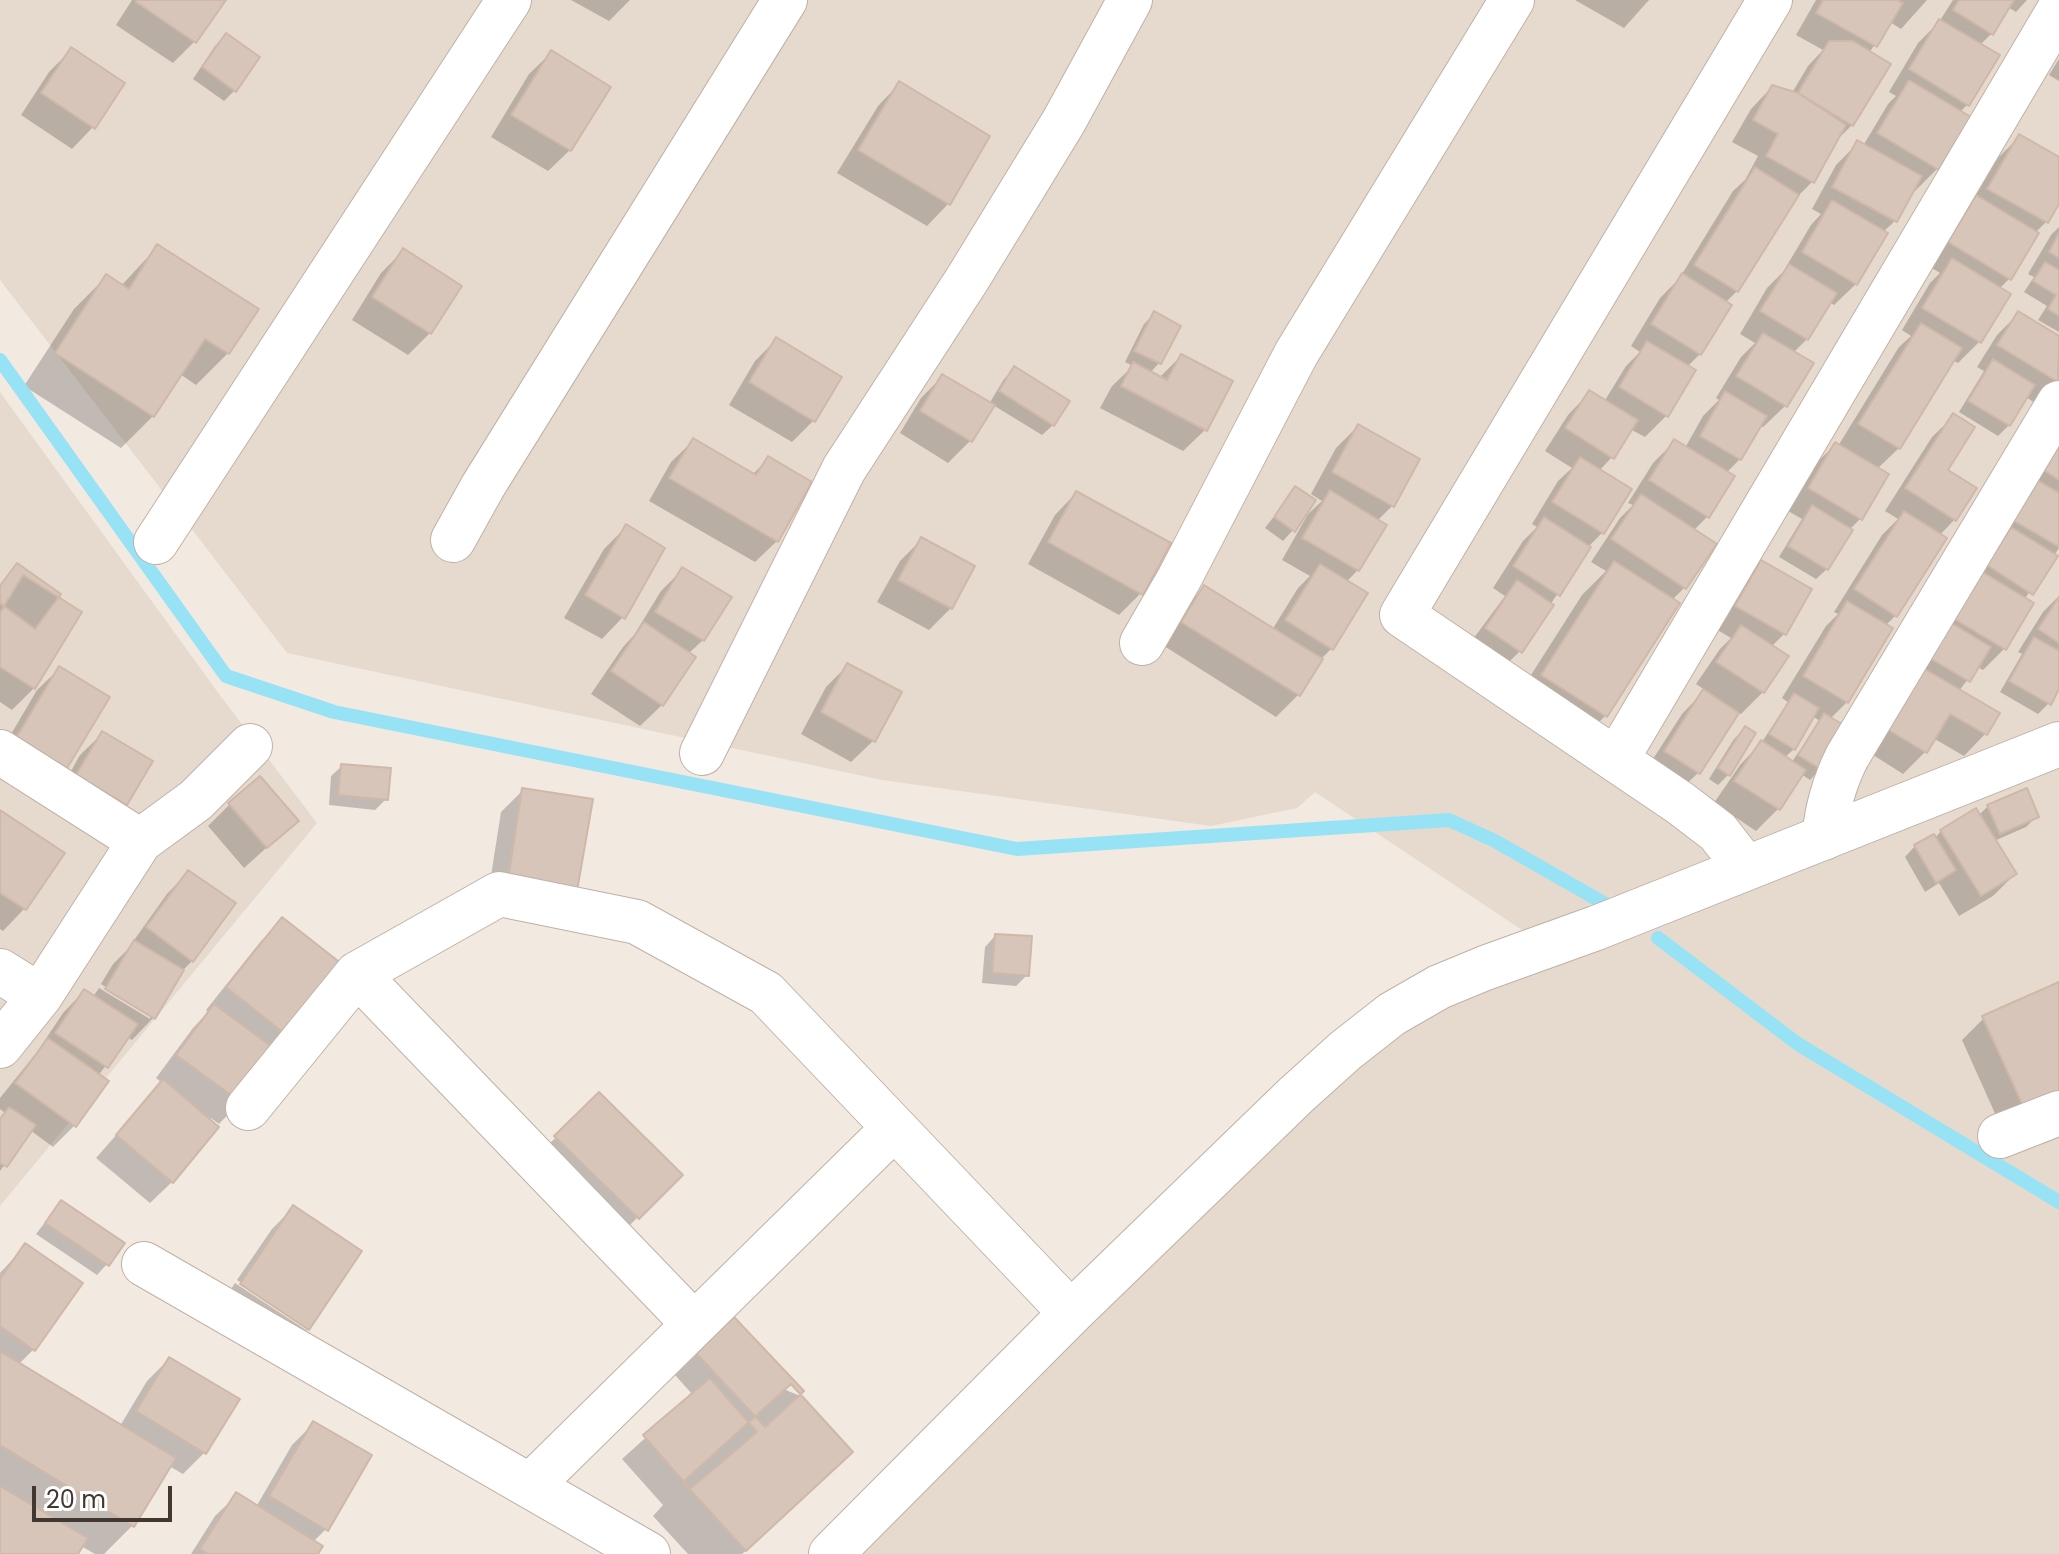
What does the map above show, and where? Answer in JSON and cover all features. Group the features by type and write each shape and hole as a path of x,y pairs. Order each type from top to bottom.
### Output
{"street":[{"path":"156,542 509,0"},
{"path":"453,540 483,486 785,0"},
{"path":"702,753 844,469 968,278 1032,173 1130,0"},
{"path":"1142,643 1179,579 1296,354 1512,0"},
{"path":"1746,868 1718,832 1402,615 1770,0"},
{"path":"1616,760 2059,10"},
{"path":"1824,838 1833,788 1847,757 2059,403"},
{"path":"831,1554 1071,1313 1296,1095 1392,1014 1439,987 1485,968 1596,928 2059,744"},
{"path":"0,1046 40,996 140,841 196,800 250,746"},
{"path":"0,752 140,841"},
{"path":"248,1108 357,974 499,894 637,922 766,993 1071,1313"},
{"path":"0,971 40,996"},
{"path":"357,974 694,1324"},
{"path":"2000,1136 2059,1113"},
{"path":"530,1486 894,1128"},
{"path":"144,1264 648,1554"}],"shaded area":[{"path":"0,0 2059,0 2059,1554 838,1554 1375,1025 1546,946 1315,792 1297,808 1211,826 882,780 287,653 0,280"},
{"path":"0,392 219,694 317,823 0,1206"}],"building":[{"path":"137,0 226,0 196,43"},
{"path":"1823,0 1897,0 1903,3 1877,47 1816,13"},
{"path":"1959,0 2014,0 1993,35 1953,10"},
{"path":"1939,19 2000,55 1969,106 1909,69"},
{"path":"226,33 260,57 236,92 202,67"},
{"path":"1829,41 1853,41 1891,64 1853,126 1798,93"},
{"path":"71,47 125,83 95,129 41,93"},
{"path":"551,50 611,87 571,151 511,115"},
{"path":"1909,80 1971,117 1939,170 1877,133"},
{"path":"899,81 990,136 950,205 858,150"},
{"path":"1772,85 1798,93 1846,125 1814,183 1766,156 1778,134 1753,120"},
{"path":"2019,134 2059,157 2059,204 2048,223 1987,189"},
{"path":"1857,140 1922,176 1897,222 1832,187"},
{"path":"1755,167 1799,195 1738,292 1694,265"},
{"path":"1976,195 2039,233 2011,280 1948,242"},
{"path":"1832,200 1888,233 1857,285 1802,252"},
{"path":"2059,233 2059,258 2049,252"},
{"path":"157,244 259,309 229,354 205,339 154,417 55,353 106,274 129,289"},
{"path":"403,248 462,286 431,334 372,297"},
{"path":"1952,258 2011,294 1981,343 1922,308"},
{"path":"2045,262 2059,270 2059,316 2048,309 2056,295 2033,281"},
{"path":"1789,264 1837,293 1808,340 1760,311"},
{"path":"1682,273 1732,305 1701,355 1651,324"},
{"path":"1154,311 1181,326 1161,364 1134,351"},
{"path":"2018,311 2059,336 2058,382 1997,345"},
{"path":"1921,323 1962,348 1900,449 1858,424"},
{"path":"1763,333 1814,363 1787,407 1736,376"},
{"path":"776,337 842,377 815,422 749,382"},
{"path":"1647,341 1696,370 1668,417 1619,387"},
{"path":"1181,354 1233,381 1207,431 1121,386 1133,362 1167,380"},
{"path":"1993,359 2035,385 2010,426 1968,401"},
{"path":"1014,366 1070,401 1054,426 999,391"},
{"path":"942,374 995,405 972,442 920,411"},
{"path":"1589,390 1638,420 1614,459 1565,428"},
{"path":"1725,391 1767,416 1741,460 1700,436"},
{"path":"1953,413 1975,427 1948,470 1977,488 1956,521 1905,488"},
{"path":"1358,424 1420,459 1394,507 1332,472"},
{"path":"693,438 756,475 768,456 812,482 778,542 669,478"},
{"path":"1674,439 1735,476 1709,518 1649,480"},
{"path":"2059,441 2059,480 2042,469"},
{"path":"1835,442 1889,474 1862,520 1808,488"},
{"path":"1580,457 1632,489 1604,534 1552,502"},
{"path":"2032,477 2059,493 2059,547 2009,518"},
{"path":"1295,486 1316,500 1295,532 1274,517"},
{"path":"1330,490 1387,525 1359,571 1302,538"},
{"path":"1076,491 1171,543 1143,595 1048,542"},
{"path":"1641,494 1717,544 1686,589 1611,539"},
{"path":"1812,505 1853,530 1828,570 1788,546"},
{"path":"1904,511 1947,538 1897,617 1854,589"},
{"path":"1544,517 1591,547 1560,596 1513,566"},
{"path":"626,524 665,548 625,619 585,595"},
{"path":"2011,527 2058,556 2033,595 1987,565"},
{"path":"921,537 975,566 952,609 898,580"},
{"path":"1761,560 1812,589 1786,635 1735,606"},
{"path":"1614,561 1680,603 1607,717 1541,675"},
{"path":"17,563 61,594 35,629 0,603 0,586"},
{"path":"1320,564 1368,593 1333,650 1285,620"},
{"path":"682,567 732,597 704,641 655,612"},
{"path":"1974,567 2034,603 2006,650 1946,614"},
{"path":"23,575 82,612 35,689 0,667 0,613"},
{"path":"1517,580 1554,605 1522,653 1485,628"},
{"path":"1204,585 1323,659 1300,696 1181,622"},
{"path":"2059,597 2059,643 2038,629"},
{"path":"1847,601 1893,628 1848,703 1803,676"},
{"path":"1948,621 1991,647 1970,682 1928,657"},
{"path":"644,622 696,657 663,706 611,671"},
{"path":"1741,625 1789,656 1764,693 1716,662"},
{"path":"2034,637 2059,651 2059,689 2051,705 2009,681"},
{"path":"847,663 902,692 875,742 821,712"},
{"path":"59,666 110,697 64,773 13,743"},
{"path":"1923,668 2000,713 1987,735 1950,714 1927,753 1887,729"},
{"path":"1703,689 1739,713 1700,774 1664,751"},
{"path":"1794,693 1819,708 1795,750 1769,734"},
{"path":"1824,713 1848,728 1822,770 1798,755"},
{"path":"1745,726 1756,733 1730,776 1718,768"},
{"path":"102,731 153,761 127,805 76,775"},
{"path":"1761,740 1806,770 1780,810 1734,781"},
{"path":"341,764 391,768 388,800 338,795"},
{"path":"260,776 299,821 267,848 228,803"},
{"path":"522,788 593,799 577,891 508,880"},
{"path":"2027,788 2039,817 2000,834 1987,805"},
{"path":"1976,808 2017,874 1981,896 1940,830"},
{"path":"0,810 65,853 26,910 0,893"},
{"path":"1934,834 1956,870 1936,883 1914,845"},
{"path":"188,870 236,903 193,962 146,927"},
{"path":"282,917 352,972 295,1042 226,987"},
{"path":"995,934 1032,936 1029,976 992,973"},
{"path":"134,940 184,970 155,1019 105,989"},
{"path":"2059,982 2059,1093 2024,1108 1982,1016"},
{"path":"84,989 138,1024 108,1068 55,1033"},
{"path":"214,1004 279,1052 242,1103 176,1055"},
{"path":"48,1038 109,1081 76,1127 15,1083"},
{"path":"163,1079 219,1127 173,1183 116,1135"},
{"path":"599,1092 683,1175 639,1219 554,1136"},
{"path":"9,1107 36,1125 7,1167 0,1163 0,1119"},
{"path":"61,1200 125,1243 109,1266 45,1223"},
{"path":"293,1205 362,1251 309,1330 240,1284"},
{"path":"25,1243 83,1283 35,1351 0,1326 0,1279"},
{"path":"734,1317 804,1391 765,1427 695,1352"},
{"path":"0,1351 176,1458 134,1527 0,1445"},
{"path":"169,1357 240,1399 206,1454 136,1411"},
{"path":"710,1378 757,1432 690,1489 643,1435"},
{"path":"791,1384 853,1452 746,1551 683,1482"},
{"path":"313,1421 372,1455 328,1531 269,1496"},
{"path":"0,1486 88,1538 78,1554 0,1554"},
{"path":"236,1492 323,1546 318,1554 208,1554 200,1549"}],"waterway":[{"path":"0,360 226,676 334,712 1017,849 1449,820 1495,841 1602,902"},
{"path":"1658,938 1798,1044 2059,1202"}]}
